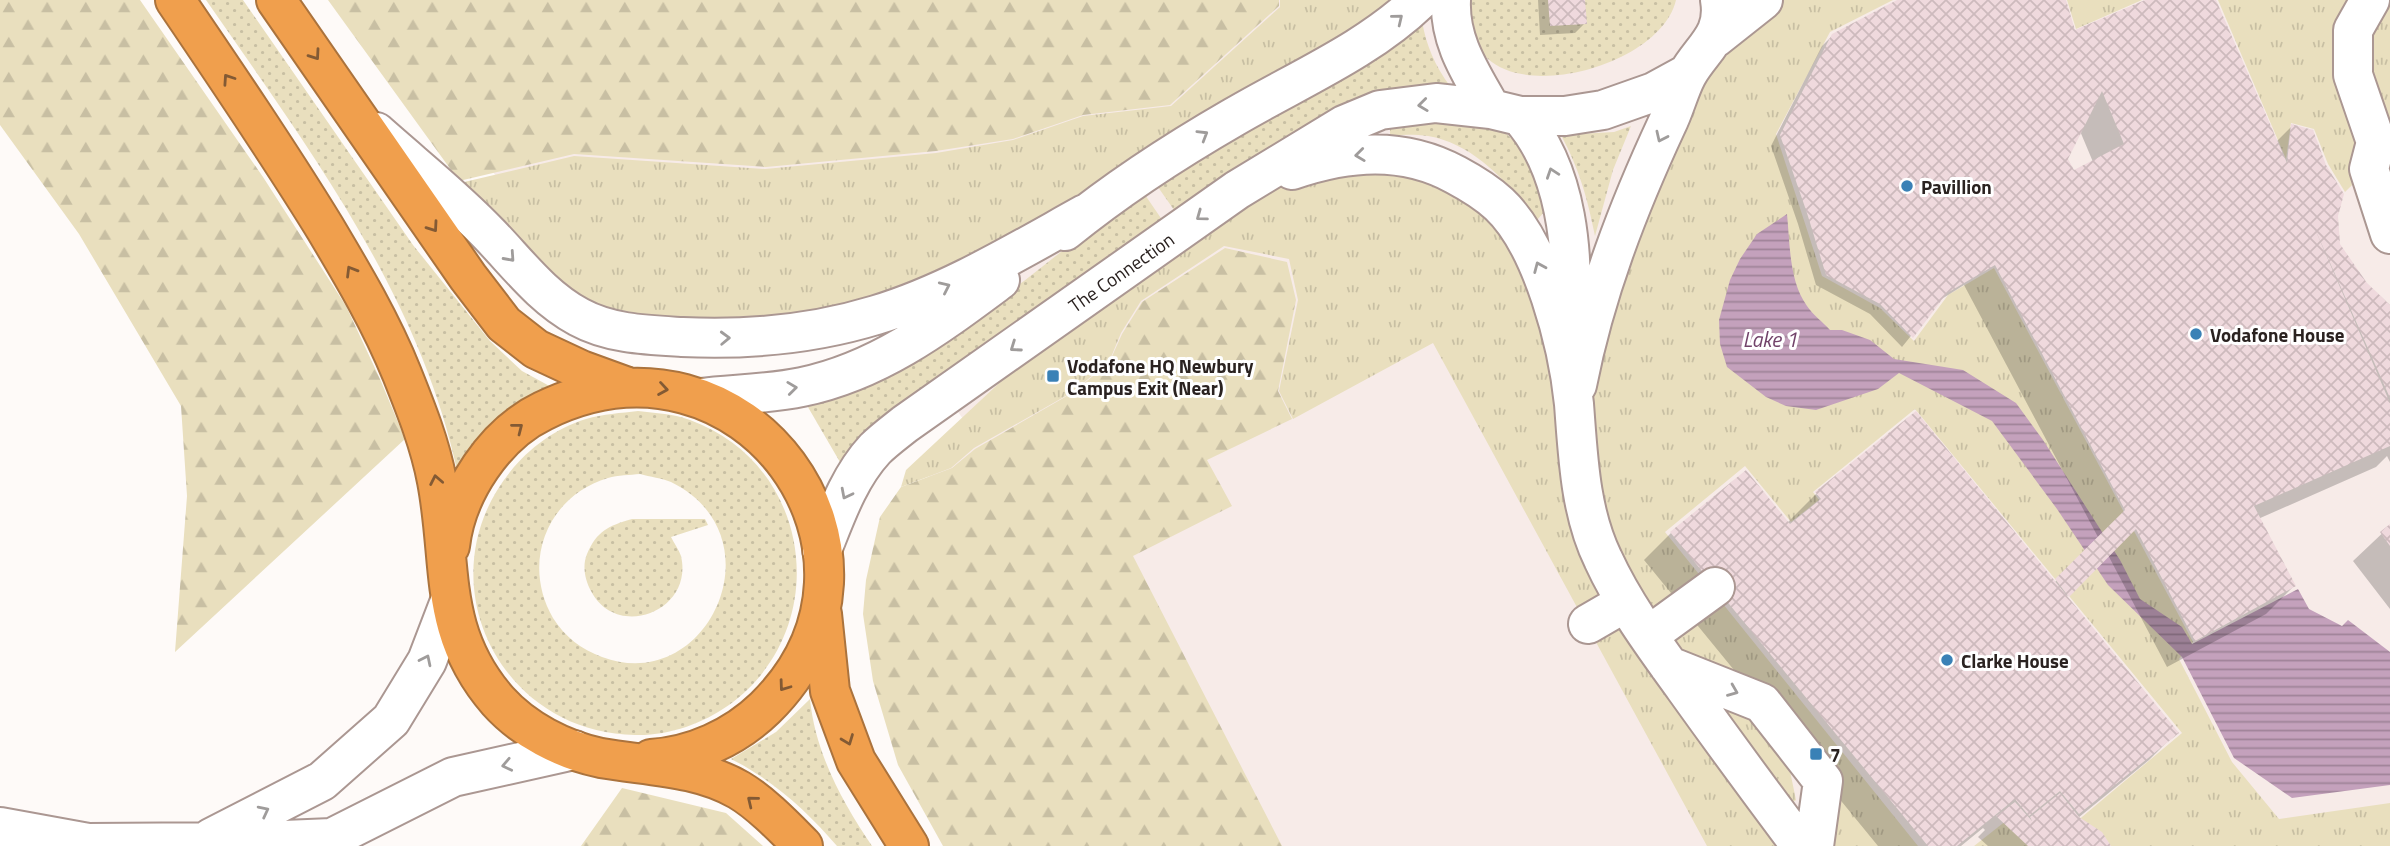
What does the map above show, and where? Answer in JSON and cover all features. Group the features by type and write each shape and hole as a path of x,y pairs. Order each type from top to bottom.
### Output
{"highway":[{"path":"174,0 285,162 366,296 400,369 425,433 437,482 456,629 467,657 488,689 523,723 574,750 602,758 700,774 740,790 785,827 803,846"},
{"path":"276,0 468,277 504,324 536,349 580,370 626,386"},
{"path":"449,587 451,541 459,511 472,482 489,456 512,433 546,409 595,391 626,386 663,388 700,398 731,412 758,432 782,456 801,485 814,517 822,550 823,576 821,602 813,634 799,665 780,693 756,716 728,736 697,750 665,758 631,761"},
{"path":"821,602 830,691 856,761 909,846"}],"street":[{"path":"700,398 801,387 852,372 919,339 1018,268 1085,214 1176,152 1381,33 1420,0"},
{"path":"1451,0 1452,30 1458,50 1506,112 1535,133 1551,169 1569,240 1572,300 1568,361"},
{"path":"1715,38 1722,10 1720,0"},
{"path":"1574,404 1586,340 1608,267 1641,180 1687,74 1715,38 1763,0"},
{"path":"2370,0 2353,30 2353,75 2383,146 2369,169 2390,234"},
{"name":"The Connection","path":"822,550 841,502 856,475 876,448 905,424 1237,190 1345,125 1380,110 1436,103 1566,116 1603,110 1654,92 1687,74"},
{"path":"353,110 489,233 535,285 579,317 615,331 709,338 757,336 809,330 876,316 976,273 1085,214"},
{"path":"1237,190 1311,164 1365,153 1417,158 1444,168 1473,184 1500,205 1522,232 1542,272 1568,361 1577,452 1592,529 1602,558 1626,602 1659,651 1801,846"},
{"path":"203,842 322,781 391,720 427,661 449,587"},
{"path":"1659,651 1715,587"},
{"path":"1588,624 1626,602"},
{"path":"1659,651 1762,703 1823,781 1814,846"},
{"path":"0,827 88,843 332,838 453,776 574,750"}],"shaded area":[{"path":"737,0 2390,0 2390,846 966,846 914,495 969,427 842,254 547,243 480,155"}],"green space":[{"path":"0,0 140,0 263,177 346,306 405,439 175,652 187,496 181,406 79,234 0,125"},
{"path":"206,0 243,0 413,245 490,341 522,371 555,389 457,470 439,405 416,343 388,282 320,166"},
{"path":"328,0 1279,0 1279,6 1170,105 1083,115 1013,139 936,151 766,167 574,154 459,181"},
{"path":"1280,0 1410,0 1079,207 870,306 657,326 583,309 460,183 574,156 765,169 936,153 1013,140 1083,116 1171,106 1280,7"},
{"path":"1471,0 1676,0 1666,22 1647,41 1622,56 1594,68 1535,76 1509,71 1485,56 1476,42 1470,23 1468,12"},
{"path":"1766,0 1893,0 1830,32 1776,134 1822,276 1880,308 1914,341 1948,295 1994,268 2193,642 2179,659 2232,762 2279,819 2390,803 2390,846 2093,846 2076,822 2182,733 1915,409 1813,492 1819,500 1791,522 1745,466 1665,532 1918,846 1823,846 1831,780 1765,696 1672,662 1595,527 1590,341 1672,121"},
{"path":"2067,0 2142,0 2076,29"},
{"path":"2218,0 2383,0 2390,5 2390,148 2345,192 2328,164 2314,129 2291,123 2286,159"},
{"path":"1422,21 1432,55 1450,86 1179,217 1153,180"},
{"path":"1440,122 1490,127 1512,139 1529,168 1546,210 1537,220 1503,180 1461,147 1428,136 1390,135 1390,125"},
{"path":"1631,126 1613,170 1595,236 1582,184 1561,135 1614,132"},
{"path":"1417,163 1519,235 1582,503 1797,846 1707,846 1433,343 1293,419 1279,391 1298,300 1289,259 1224,246 1141,301 1121,333 1109,362 1071,393 974,448 951,468 901,487 906,470 1072,315 1239,193 1313,169"},
{"path":"1141,189 1167,227 844,469 805,402 923,350 1024,281"},
{"path":"1225,248 1287,262 1296,300 1278,391 1292,419 1207,460 1232,506 1133,556 1282,846 943,846 898,765 873,681 863,614 866,580 880,517 901,487 952,468 975,449 1072,393 1109,363 1122,334 1142,302"},
{"path":"638,411 684,418 732,442 763,473 785,510 795,551 795,593 785,635 763,673 729,705 708,718 684,728 647,735 587,728 546,708 513,679 489,643 476,602 474,558 485,514 510,472 534,447 554,433 592,417","holes":["640,474 671,482 704,507 722,538 725,572 718,605 699,633 673,654 640,663 602,657 568,637 553,618 544,597 540,575 540,554 546,534 555,516 569,500 587,487 608,478"]},
{"path":"632,519 705,519 708,525 671,537 681,556 682,575 676,592 665,604 651,613 634,616 618,614 603,606 589,587 584,568 587,554 599,535 616,524"},
{"path":"810,699 818,738 832,776 850,812 872,846 837,846 789,797 731,759 776,732"},
{"path":"1723,708 1747,716 1790,771 1796,800 1790,804"},
{"path":"622,788 726,813 763,846 581,846"},
{"path":"2016,813 2063,846 1974,846"}],"water":[{"name":"Lake 1","path":"1787,214 1794,274 1801,296 1812,312 1830,330 1842,330 1870,340 1894,359 1963,370 2016,403 2120,560 2140,599 2182,627 2192,644 2298,589 2309,609 2342,626 2348,620 2390,652 2390,785 2292,798 2234,758 2182,657 2108,585 2057,509 1992,421 1899,373 1878,389 1816,410 1786,406 1766,397 1727,367 1720,344 1719,320 1730,280 1757,234"}],"building":[{"path":"1548,0 1585,0 1587,24 1550,26"},
{"name":"Vodafone House","path":"1897,0 2066,0 2075,30 2145,0 2216,0 2287,163 2291,124 2313,130 2326,165 2344,194 2338,216 2340,244 2367,283 2390,305 2390,398 2311,220 2390,403 2390,446 2254,506 2296,586 2195,641 2136,529 2069,597 2055,579 2125,510 1995,265 1947,293 1913,338 1880,304 1826,275 1780,135 1832,34","holes":["2102,91 2124,144 2074,170 2068,159"]},
{"name":"Clarke House","path":"1916,411 2179,733 2079,814 2060,791 2029,816 2015,799 1957,846 1928,846 1670,532 1746,470 1790,524 1821,499 1815,492"},
{"path":"2390,524 2390,546 2380,532"},
{"path":"2060,793 2079,817 2102,832 2111,846 2028,846 1996,816 2015,802 2032,821 2030,817"}],"place":[{"name":"Pavillion","path":"1907,186"},
{"name":"Vodafone House","path":"2196,334"},
{"name":"Vodafone HQ Newbury Campus Exit (Near)","path":"1053,376"},
{"name":"Clarke House","path":"1947,660"},
{"name":"7","path":"1816,754"}]}
